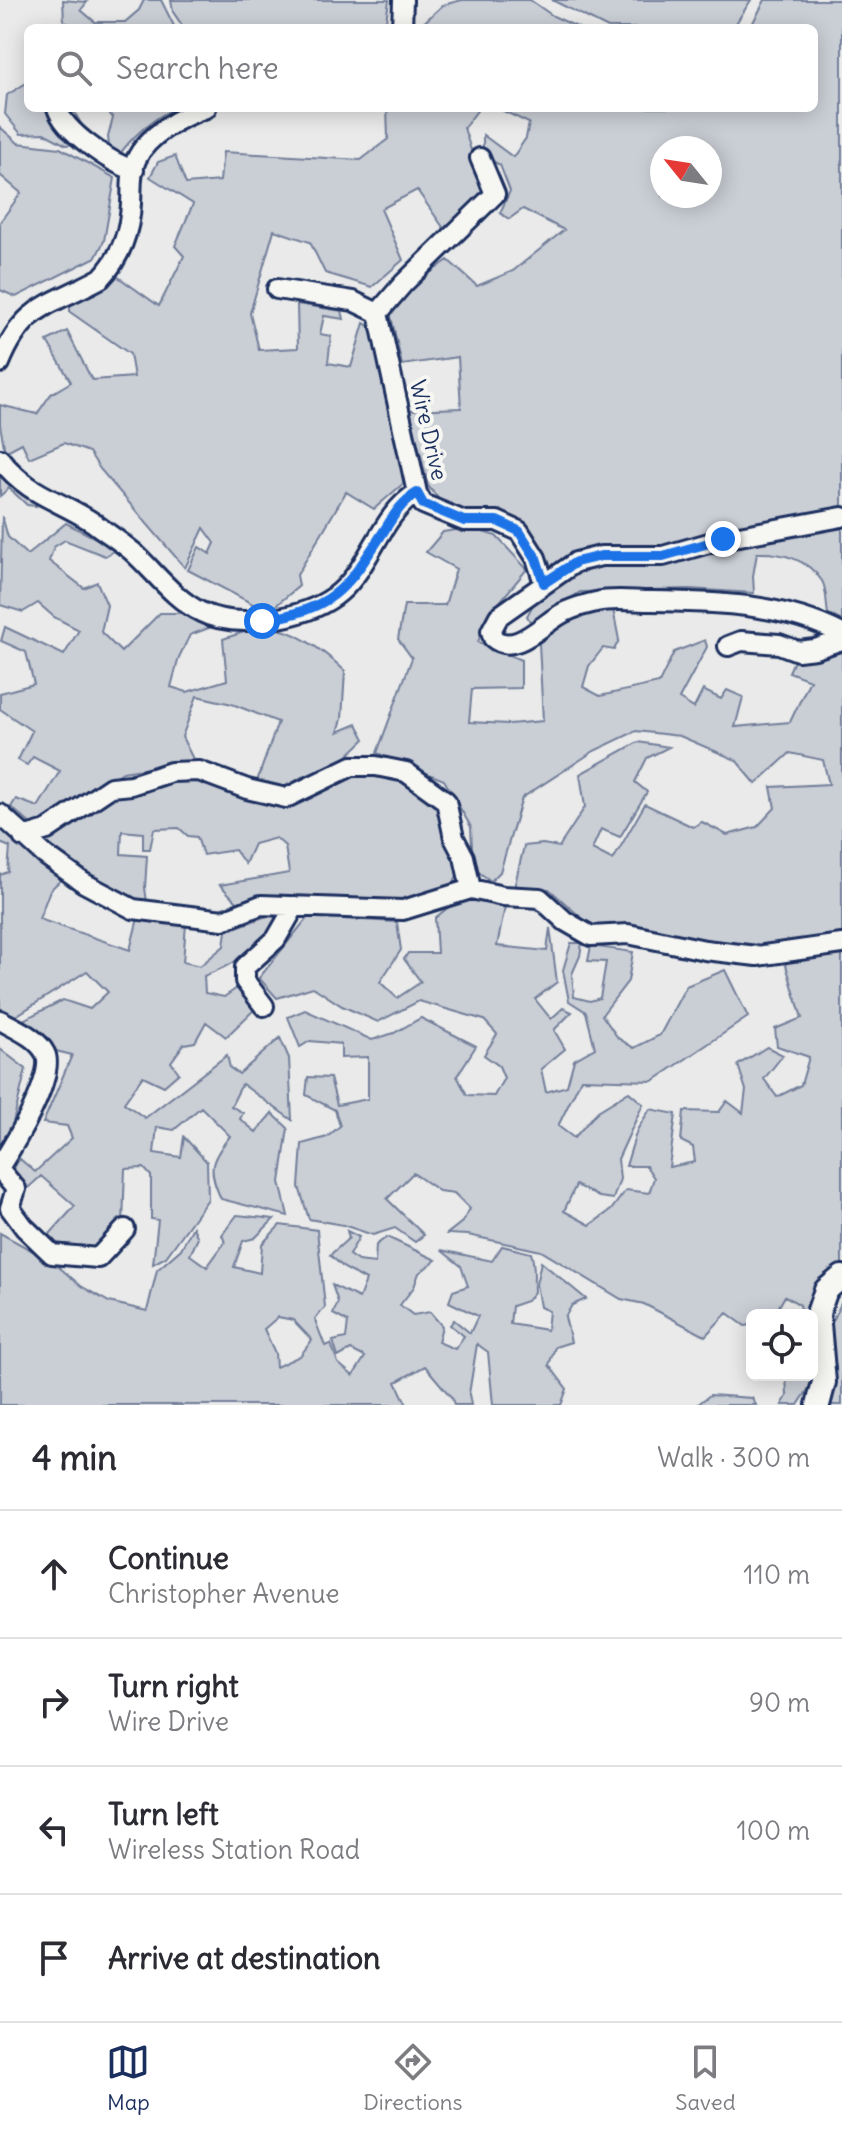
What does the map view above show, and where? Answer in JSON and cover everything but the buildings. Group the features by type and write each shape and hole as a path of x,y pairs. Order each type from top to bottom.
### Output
{"main road":[{"path":"818,1405 824,1382 818,1313 826,1290 842,1277"}],"street":[{"path":"402,24 403,0"},
{"path":"58,112 63,124 120,166 134,170"},
{"path":"0,363 12,337 30,315 101,278 113,264 126,232 136,159 154,137 195,112"},
{"path":"277,289 353,301 378,313 403,284 495,194 480,158"},
{"name":"Wire Drive","path":"378,313 417,493 423,504 464,521 497,521 519,531 536,558 544,583"},
{"path":"0,459 22,484 91,521 133,552 171,590 201,612 236,621 262,621 296,614 339,593 402,502 417,493"},
{"path":"728,646 741,641 779,644 798,651 815,649 842,637 827,626 773,609 712,602 599,601 565,611 517,642 498,643 493,638 494,623 513,604 576,562 601,556 663,556 723,539 842,517"},
{"path":"23,837 47,830 111,787 131,785 171,772 199,771 247,789 286,798 352,766 376,766 406,772 446,801 454,838 464,857 471,889"},
{"path":"0,814 23,837 84,883 133,909 223,920 261,905 334,910 403,910 471,889 503,896 540,898 565,921 591,936 628,934 705,950 757,956 842,944"},
{"path":"264,1006 245,981 245,967 276,939 295,906"},
{"path":"0,1020 30,1037 45,1052 48,1066 43,1085 0,1168 16,1189 10,1208 24,1227 52,1254 98,1258 125,1229"}],"shaded area":[{"path":"63,0 87,2 81,10 95,22 125,22 139,10 144,0 161,0 173,24 69,24 64,22"},
{"path":"171,0 389,0 386,24 181,24 173,12"},
{"path":"462,0 530,0 570,24 422,24 443,5"},
{"path":"552,0 751,0 736,24 600,24"},
{"path":"765,0 842,0 842,511 549,574 526,525 494,512 465,510 443,504 428,486 410,410 461,408 458,357 402,365 390,312 405,291 448,260 477,286 513,271 564,230 523,209 509,219 500,213 510,191 500,165 483,156 483,135 513,157 526,138 529,123 506,112 818,112 818,24 752,24"},
{"path":"24,84 24,112 76,112 96,151 86,143 66,145 44,133 21,134 5,114 7,95"},
{"path":"108,112 168,112 143,129 117,158 110,153 108,137 113,118"},
{"path":"387,112 476,112 464,128 484,191 445,230 417,190 381,209 403,260 372,287 325,273 310,242 274,230 250,313 259,350 298,348 297,304 342,311 344,319 324,316 320,334 331,336 328,363 351,367 364,323 374,329 393,435 405,482 374,509 346,492 297,575 299,586 268,612 188,570 199,547 210,554 215,543 204,528 185,568 89,452 64,443 29,458 22,443 5,452 0,405 37,414 51,394 71,382 47,341 67,331 92,380 134,377 130,354 70,312 70,302 114,274 159,306 184,256 175,246 193,204 150,177 158,162 175,156 186,184 220,181 223,152 361,160 388,139"},
{"path":"0,127 18,143 60,148 115,178 104,241 96,257 16,297 0,290 0,222 21,193 0,175"},
{"path":"0,464 32,497 36,506 27,505 9,488 0,496"},
{"path":"2,516 8,537 27,555 66,523 117,549 105,556 65,540 54,547 49,561 84,588 97,582 107,605 101,632 121,652 160,613 190,613 214,626 190,635 179,657 171,687 187,692 227,680 223,639 260,628 283,630 317,648 345,671 342,719 338,732 357,724 365,739 339,764 300,778 282,790 256,784 278,722 232,704 197,696 182,737 194,761 123,772 58,815 33,826 11,807 16,799 38,807 60,771 33,757 27,765 18,760 32,731 0,709 0,693 34,684 26,652 1,641 5,627 64,655 79,630 54,617 38,603 23,612 0,605"},
{"path":"842,526 842,621 828,614 824,584 816,573 793,558 766,553 757,553 754,593 689,589 580,592 532,625 527,616 537,597 580,570 613,563 675,560"},
{"path":"469,528 496,536 527,569 489,615 478,642 521,660 521,688 472,689 469,722 509,724 543,721 539,643 556,625 589,611 613,609 619,640 614,650 603,648 589,666 583,687 600,696 659,683 674,652 705,640 707,647 679,699 694,708 703,690 721,699 727,690 743,697 735,727 790,722 810,680 789,672 796,656 842,649 842,937 751,948 634,928 594,929 549,889 514,888 524,846 543,844 559,847 585,807 580,774 638,742 669,747 647,758 635,782 647,792 620,837 601,829 592,849 613,860 645,804 693,827 702,822 727,835 757,827 775,808 771,787 829,784 823,760 790,753 756,784 736,760 680,736 636,731 594,751 522,798 500,872 491,881 473,868 471,827 444,780 377,753 412,658 398,639 404,605 445,605 456,569 426,552 443,532"},
{"path":"360,774 401,781 437,805 460,869 452,888 399,904 335,904 266,895 240,905 220,885 289,873 285,846 276,838 254,844 245,864 235,850 203,855 197,837 188,836 179,828 154,829 150,849 143,849 143,833 122,831 121,854 147,856 147,902 105,885 43,840 107,797 158,784 196,778 282,804"},
{"path":"0,824 63,878 50,890 39,919 130,950 138,918 186,924 183,962 200,966 224,946 226,931 272,914 280,923 246,955 204,976 205,993 224,997 240,986 258,1006 226,1037 206,1022 195,1042 184,1044 171,1062 179,1073 164,1086 143,1076 124,1103 145,1118 227,1055 230,1068 239,1074 280,1038 289,1058 292,1120 242,1084 231,1106 243,1113 240,1119 256,1132 272,1113 288,1128 280,1182 288,1216 221,1199 214,1181 213,1166 230,1136 201,1107 174,1130 157,1127 154,1153 181,1157 184,1137 207,1162 208,1199 166,1257 153,1264 158,1220 151,1219 151,1176 144,1168 125,1169 123,1223 101,1243 89,1248 60,1247 49,1235 75,1206 41,1176 27,1189 9,1173 20,1159 35,1172 72,1138 67,1126 43,1123 72,1055 48,1049 19,1022 63,1000 90,1009 108,992 87,971 14,1017 0,1009 0,875 8,872 10,847 0,843"},
{"path":"473,899 505,907 497,946 547,951 550,928 557,982 535,999 551,1019 563,1008 572,1012 554,1030 565,1049 541,1069 546,1092 567,1086 574,1060 595,1048 586,1012 569,1001 563,970 571,943 582,943 572,974 574,997 590,1001 600,998 606,962 588,961 591,946 633,952 628,981 602,1015 618,1038 634,1048 660,1035 686,986 725,970 748,1017 653,1081 581,1079 558,1126 574,1138 598,1111 629,1092 643,1104 618,1159 620,1179 613,1199 599,1197 576,1185 564,1211 590,1225 611,1210 626,1190 649,1193 654,1178 646,1166 626,1166 637,1130 650,1109 676,1114 669,1167 695,1162 693,1147 681,1141 684,1111 719,1112 727,1101 743,1113 746,1090 738,1065 767,1047 783,1055 764,1079 777,1097 801,1085 809,1057 777,1046 775,1029 802,1018 785,962 842,955 842,1267 816,1309 801,1309 800,1305 785,1296 777,1309 746,1309 746,1326 727,1313 705,1336 644,1304 621,1299 541,1251 468,1235 447,1234 462,1222 470,1209 454,1193 439,1191 413,1173 387,1199 424,1235 415,1242 395,1228 373,1235 343,1225 309,1219 299,1187 302,1144 327,1137 340,1126 335,1110 306,1095 308,1077 330,1078 337,1105 368,1099 368,1057 341,1058 341,1044 310,1041 300,1047 288,1017 305,1010 372,1040 394,1033 421,1018 476,1046 457,1076 467,1095 494,1096 504,1078 499,1066 484,1055 497,1034 484,1020 419,1001 378,1022 342,1006 313,987 277,998 259,978 308,917 397,922 401,950 380,982 397,998 421,982 404,959 408,953 437,953 435,918 450,906"},
{"path":"0,1049 26,1069 7,1147 0,1153"},
{"path":"237,1215 274,1219 255,1238 243,1241 234,1267 260,1273 262,1244 280,1225 317,1230 325,1307 315,1320 325,1346 331,1344 338,1363 353,1376 365,1357 351,1350 338,1357 333,1341 346,1338 348,1322 333,1314 338,1302 332,1285 359,1298 366,1280 344,1268 330,1255 349,1238 347,1231 359,1237 349,1255 358,1261 375,1263 376,1245 387,1237 436,1260 419,1273 414,1287 400,1305 413,1315 430,1312 442,1326 438,1342 455,1349 464,1336 450,1325 454,1320 470,1333 478,1316 449,1302 453,1291 468,1286 461,1266 441,1250 492,1261 502,1246 531,1253 534,1292 527,1301 512,1306 510,1324 547,1330 549,1311 540,1307 536,1284 541,1262 586,1299 572,1305 565,1317 571,1342 555,1347 549,1365 567,1389 561,1405 493,1405 488,1352 477,1344 469,1394 471,1405 454,1405 452,1398 425,1366 396,1382 407,1405 0,1405 0,1233 53,1262 81,1286 109,1302 147,1311 157,1270 181,1249 193,1227 198,1238 190,1255 207,1267 225,1242 222,1235","holes":["278,1317 293,1320 312,1340 300,1356 276,1367 275,1353 264,1329"]},
{"path":"842,1301 842,1405 829,1405 836,1368 828,1332"},
{"path":"786,1381 813,1381 798,1405 782,1405 787,1396"},
{"path":"710,1395 752,1398 756,1405 697,1405"}],"route":[{"path":"262,621 296,614 339,593 402,502 417,493 423,504 464,521 497,521 519,531 536,558 544,583 576,562 601,556 663,556 723,539"}]}
